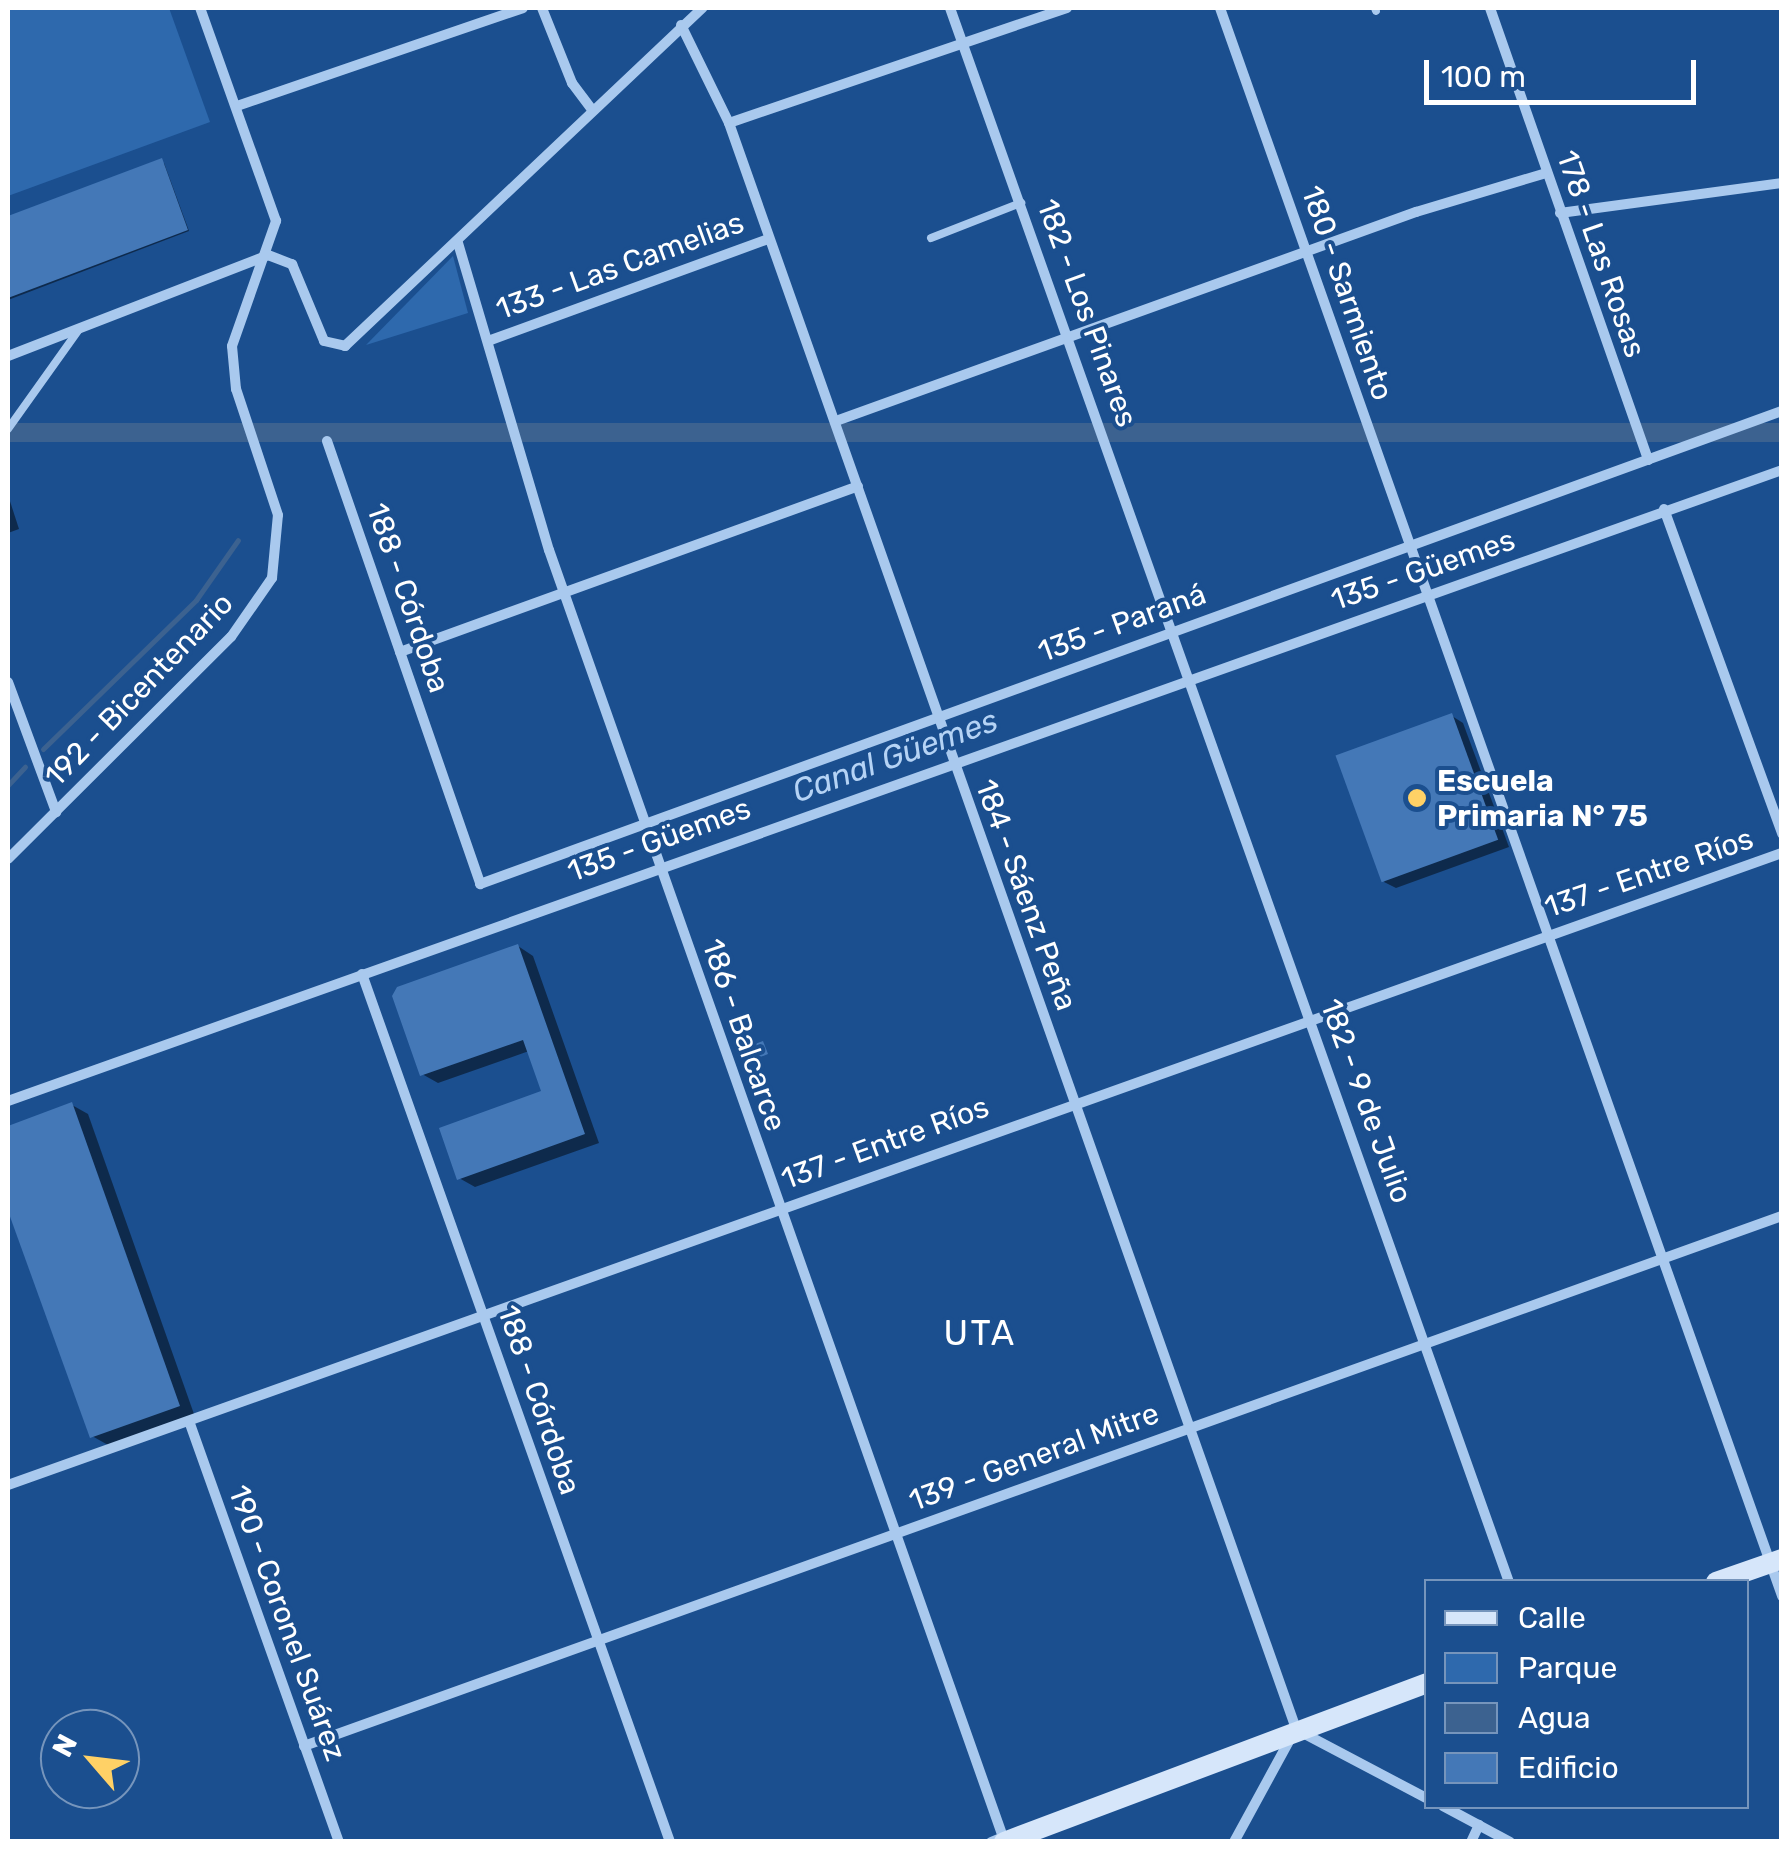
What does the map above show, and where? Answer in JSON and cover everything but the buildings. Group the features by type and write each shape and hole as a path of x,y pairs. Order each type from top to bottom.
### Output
{"street":[{"path":"200,8 238,106 276,222 268,256"},
{"path":"238,106 523,8"},
{"path":"542,8 572,83 592,110"},
{"path":"8,356 268,256 292,264 319,334 331,346 345,346 702,8"},
{"name":"182 - Los Pinares","path":"950,8 1172,634"},
{"path":"730,122 1067,8"},
{"name":"180 - Sarmiento","path":"1220,8 1408,549 1428,594 1548,935 1778,1560 1782,1596"},
{"name":"178 - Las Rosas","path":"1490,8 1648,460"},
{"name":"184 - Sáenz Peña","path":"681,26 730,122 952,762 1296,1729"},
{"path":"836,420 1307,252 1546,173"},
{"path":"1560,213 1782,183"},
{"name":"133 - Las Camelias","path":"488,340 769,239"},
{"name":"186 - Balcarce","path":"458,243 563,589 999,1840"},
{"name":"192 - Bicentenario","path":"8,859 231,637 272,578 280,535 276,504 232,368 238,320 268,256"},
{"name":"135 - Paraná","path":"480,884 938,722 1782,411"},
{"name":"188 - Córdoba","path":"326,442 480,884"},
{"name":"135 - Güemes","path":"8,1101 362,974 657,862 1782,470"},
{"path":"400,652 563,589 858,486"},
{"path":"1664,508 1782,834"},
{"name":"182 - 9 de Julio","path":"1172,634 1508,1579"},
{"path":"8,682 56,812"},
{"name":"137 - Entre Ríos","path":"8,1485 778,1207 1782,853"},
{"name":"188 - Córdoba","path":"362,974 670,1842"},
{"name":"139 - General Mitre","path":"304,1746 595,1637 1782,1216"},
{"name":"190 - Coronel Suárez","path":"189,1421 338,1842"},
{"path":"1724,1579 1778,1560"},
{"path":"999,1840 1424,1684"},
{"path":"1296,1729 1424,1797"},
{"path":"1234,1842 1296,1729"},
{"path":"1448,1809 1510,1842"},
{"path":"1470,1842 1479,1826"}],"lane":[{"path":"931,238 1020,203"},
{"path":"8,429 81,328"}],"green space":[{"path":"8,8 169,8 210,122 8,196"},
{"path":"453,256 468,313 366,345"}],"water":[{"path":"8,423 1781,423 1781,442 8,442"}],"waterway":[{"path":"43,749 196,600 238,540"},
{"path":"8,785 25,767"}],"place":[{"name":"Escuela Primaria N° 75","path":"1417,798"}],"district":[{"name":"UTA","path":"980,1333"}],"water label":[{"name":"Canal Güemes","path":"895,756"}]}
